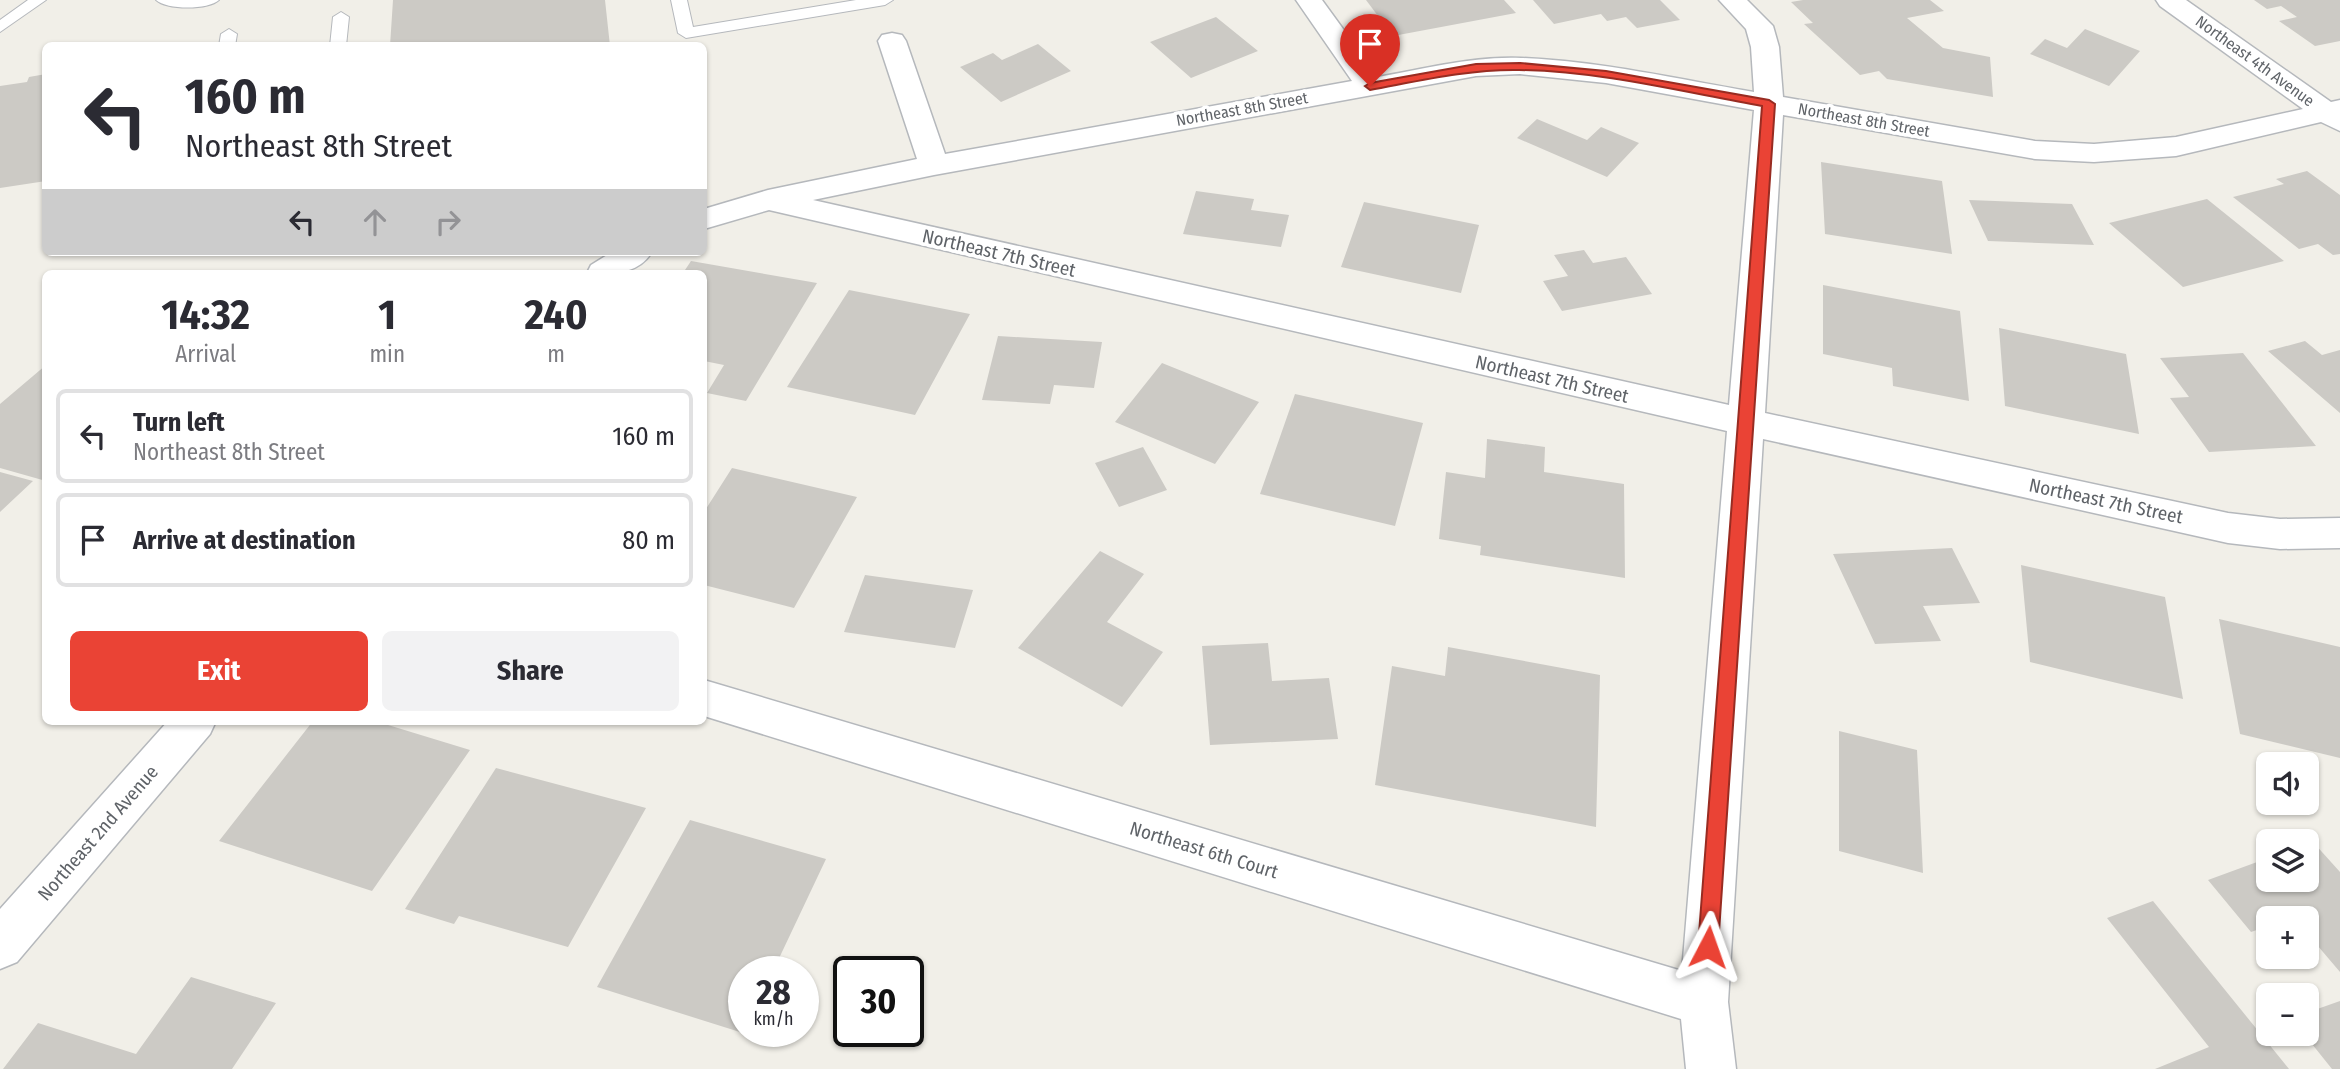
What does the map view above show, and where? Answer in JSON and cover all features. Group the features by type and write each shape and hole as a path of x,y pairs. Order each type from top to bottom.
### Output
{"street":[{"path":"1309,0 1370,86"},
{"path":"1711,1069 1704,1002 1769,104 1765,47 1759,26 1732,0"},
{"name":"Northeast 4th Avenue","path":"2169,0 2335,115"},
{"path":"892,41 934,165"},
{"name":"Northeast 8th Street","path":"768,201 934,165 1476,68 1520,66 1606,75 2035,150 2075,153 2150,150 2335,115"},
{"path":"707,218 768,201"},
{"name":"Northeast 7th Street","path":"768,201 1745,422 2228,528 2280,534 2340,533"},
{"path":"608,270 630,256"},
{"name":"Northeast 6th Court","path":"707,699 1704,1002"},
{"name":"Northeast 2nd Avenue","path":"0,945 192,725"}],"lane":[{"path":"0,27 38,0"},
{"path":"164,0 211,0"},
{"path":"679,0 686,33 885,0"},
{"path":"338,42 341,17"}],"building":[{"path":"393,0 605,0 610,42 390,42"},
{"path":"1366,0 1504,0 1516,13 1393,36"},
{"path":"1533,0 1660,0 1680,20 1637,28 1626,17 1607,21 1601,14 1554,24"},
{"path":"1930,0 1944,11 1907,18 1943,48 1990,57 1993,97 1887,79 1879,71 1860,75 1804,24 1813,23 1791,2"},
{"path":"2254,0 2340,0 2340,41 2315,46 2279,21 2297,17 2281,6 2267,9"},
{"path":"1216,17 1258,51 1191,78 1150,42"},
{"path":"2085,29 2140,51 2109,86 2030,54 2045,39 2067,48"},
{"path":"1038,44 1071,71 1001,102 960,67 993,53 1002,60"},
{"path":"42,75 42,182 0,188 0,86 27,82 29,77"},
{"path":"1537,119 1587,140 1601,127 1639,143 1607,177 1517,138"},
{"path":"1821,162 1942,181 1952,254 1825,234"},
{"path":"2307,171 2340,195 2340,254 2333,255 2318,244 2299,249 2233,197 2284,184 2276,179"},
{"path":"1196,191 1254,199 1251,210 1289,215 1281,247 1183,234"},
{"path":"2207,199 2284,261 2183,287 2109,223"},
{"path":"1969,200 2072,204 2094,245 1988,241"},
{"path":"1364,202 1479,225 1461,293 1341,267"},
{"path":"1584,250 1593,263 1626,257 1652,294 1562,311 1543,281 1568,276 1554,255"},
{"path":"691,261 817,283 746,401 707,393 724,365 707,362 707,270 685,270"},
{"path":"1823,285 1960,311 1969,401 1893,386 1892,368 1823,354"},
{"path":"849,290 970,314 915,415 787,387"},
{"path":"1999,328 2126,354 2139,434 2005,406"},
{"path":"998,336 1102,342 1094,388 1054,385 1050,404 982,400"},
{"path":"2305,341 2322,355 2340,350 2340,413 2268,351"},
{"path":"2243,353 2316,446 2209,452 2170,398 2189,397 2160,358"},
{"path":"1162,363 1259,402 1215,464 1115,422"},
{"path":"42,368 42,480 0,468 0,404"},
{"path":"1295,394 1423,423 1395,526 1260,494"},
{"path":"1487,439 1545,447 1544,472 1624,484 1625,578 1480,555 1481,546 1439,539 1446,472 1485,478"},
{"path":"1143,447 1167,490 1119,507 1095,463"},
{"path":"732,468 857,497 794,608 707,586 707,507"},
{"path":"0,472 33,481 0,512"},
{"path":"1952,548 1980,603 1923,606 1941,641 1875,644 1833,554"},
{"path":"1100,551 1144,574 1107,622 1163,652 1122,707 1018,648"},
{"path":"2021,565 2165,597 2183,699 2030,662"},
{"path":"865,575 973,590 955,648 844,632"},
{"path":"2219,619 2340,647 2340,758 2240,734"},
{"path":"1268,643 1272,681 1329,678 1338,739 1210,745 1202,646"},
{"path":"1448,647 1600,675 1596,827 1375,785 1392,666 1445,676"},
{"path":"310,725 388,725 470,750 372,891 219,841"},
{"path":"1839,731 1917,750 1923,873 1839,851"},
{"path":"496,768 646,808 568,947 459,916 454,924 405,909"},
{"path":"690,820 826,859 780,956 728,956 728,1028 597,987"},
{"path":"2319,849 2340,872 2340,972 2319,947 2319,906 2256,906 2256,930 2251,932 2208,880 2256,862 2256,892 2319,892"},
{"path":"2153,901 2256,1028 2256,1046 2270,1046 2289,1069 2155,1069 2209,1047 2107,918"},
{"path":"191,977 276,1003 232,1069 3,1069 38,1023 136,1054"},
{"path":"2340,1001 2340,1069 2332,1069 2314,1046 2319,1046 2319,1008"}],"route":[{"path":"1370,86 1476,68 1520,66 1606,75 1769,104 1708,947"}]}
